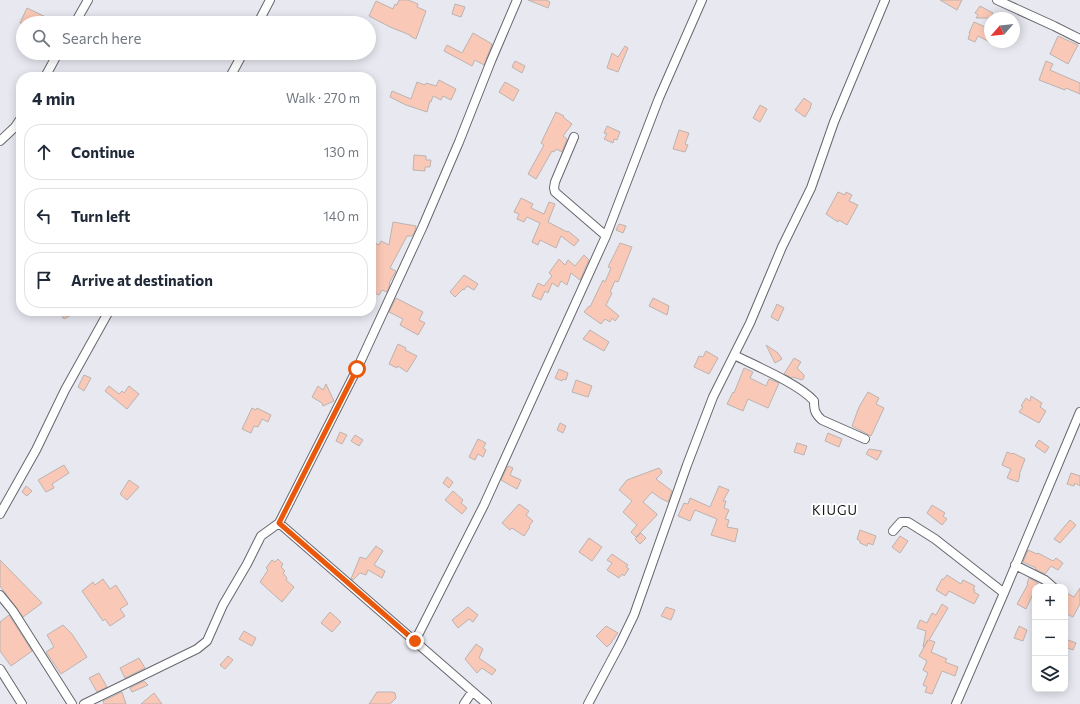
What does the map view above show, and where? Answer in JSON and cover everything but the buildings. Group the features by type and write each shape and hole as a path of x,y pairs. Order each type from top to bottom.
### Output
{"street":[{"path":"79,16 88,0"},
{"path":"262,16 270,0"},
{"path":"84,704 197,649 207,641 223,605 247,564 261,536 279,523 357,369 423,226 517,0"},
{"path":"415,641 484,505 606,236 659,98 702,0"},
{"path":"588,704 634,615 687,465 713,397 750,323 782,248 811,188 834,122 885,0"},
{"path":"997,0 1080,39"},
{"path":"48,72 54,60"},
{"path":"233,72 239,60"},
{"path":"0,141 16,126"},
{"path":"574,137 555,182 555,192 606,236"},
{"path":"0,514 36,450 65,390 106,316"},
{"path":"734,354 787,382 810,397 814,401 814,411 816,416 822,420 865,439"},
{"path":"956,704 1080,412"},
{"path":"893,531 901,522 908,522 935,539 1004,593"},
{"path":"279,523 487,704"},
{"path":"1015,565 1045,580 1049,584"},
{"path":"0,595 13,611 72,704"},
{"path":"0,669 22,704"},
{"path":"464,704 472,692"}],"district":[{"name":"KIUGU","path":"835,510"}],"route":[{"path":"357,369 279,523 415,641"}]}
